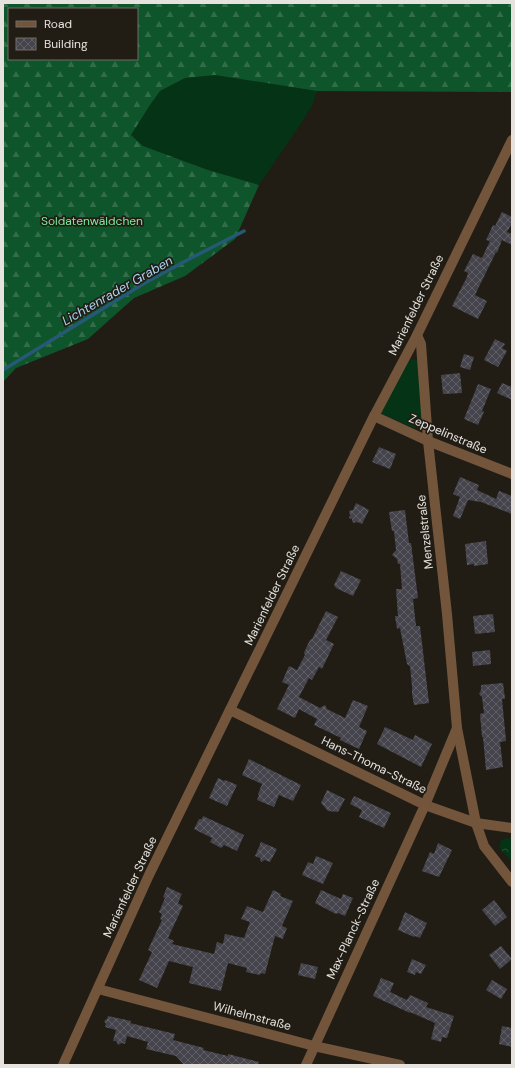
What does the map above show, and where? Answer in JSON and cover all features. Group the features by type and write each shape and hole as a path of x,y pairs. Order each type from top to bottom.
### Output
{"street":[{"name":"Marienfelder Straße","path":"63,1065 149,875 374,416 416,335 512,140"},
{"name":"Menzelstraße","path":"416,335 421,344 428,441 447,614 457,728 476,822 484,846 512,882"},
{"name":"Zeppelinstraße","path":"374,416 428,441 512,474"},
{"name":"Hans-Thoma-Straße","path":"230,710 425,805 476,822 512,828"},
{"name":"Menzelstraße","path":"425,805 457,728"},
{"name":"Max-Planck-Straße","path":"306,1065 425,805"},
{"name":"Wilhelmstraße","path":"98,989 314,1046 400,1065"}],"green space":[{"name":"Soldatenwäldchen","path":"3,3 512,3 512,92 317,91 215,75 185,78 160,91 131,135 143,146 208,170 259,185 235,239 185,276 134,298 88,339 16,368 3,382"},
{"path":"215,75 317,91 313,104 302,122 259,185 208,170 143,146 131,135 160,91 185,78"},
{"path":"408,359 419,360 423,424 414,428 380,413"},
{"path":"503,839 512,839 512,861 500,849 500,843"}],"building":[{"path":"502,212 512,217 512,223 507,232 512,234 512,245 502,240 497,253 496,252 475,295 487,301 478,319 452,306 467,277 468,273 464,271 473,254 482,258 490,241 486,240 493,225 495,226"},
{"path":"495,339 505,344 502,348 507,351 498,367 484,360"},
{"path":"464,354 474,357 470,370 460,367"},
{"path":"460,373 462,393 443,394 441,375"},
{"path":"502,383 512,387 512,400 497,393"},
{"path":"478,384 491,389 482,411 484,412 478,425 464,419"},
{"path":"379,447 396,454 390,469 372,462"},
{"path":"460,477 479,485 477,490 496,499 499,491 512,496 512,514 481,502 468,500 460,519 453,516 460,497 453,494"},
{"path":"356,503 369,510 362,524 357,522 353,523 352,519 349,518 349,511 353,510"},
{"path":"405,510 418,598 413,599 416,626 420,626 429,703 414,705 410,666 407,664 400,628 397,629 395,616 398,616 396,589 402,589 400,564 398,564 397,559 392,555 396,550 394,531 392,531 389,512"},
{"path":"486,541 488,564 474,566 474,564 467,565 465,544"},
{"path":"341,571 361,580 353,596 336,588 334,585"},
{"path":"326,611 338,617 326,640 334,644 322,669 319,667 312,680 309,678 299,697 320,708 325,705 327,709 345,718 353,700 368,706 359,727 367,731 359,749 340,740 341,738 314,725 317,719 299,709 295,718 277,709 289,685 282,682 289,666 297,670 305,655 304,653 307,646"},
{"path":"493,614 495,632 475,634 473,616"},
{"path":"490,650 491,664 473,666 472,652"},
{"path":"503,683 505,699 502,699 506,741 500,742 503,767 486,770 480,714 484,713 482,697 479,694 481,685"},
{"path":"385,727 413,740 415,735 432,744 421,767 377,744"},
{"path":"249,759 301,785 293,801 279,795 274,807 257,800 262,784 242,775"},
{"path":"218,778 237,785 227,806 209,798"},
{"path":"327,790 345,799 338,812 328,811 321,803"},
{"path":"354,796 391,813 384,828 359,817 362,810 350,804"},
{"path":"203,816 244,835 237,851 224,845 221,848 210,842 212,838 194,829 199,819 202,819"},
{"path":"261,842 277,849 270,862 265,860 261,862 260,858 255,856"},
{"path":"438,843 452,850 439,877 422,871 430,852 434,854"},
{"path":"316,856 333,863 323,884 302,875 308,862 313,864"},
{"path":"167,887 182,894 178,903 183,906 168,938 174,941 172,944 214,954 217,942 223,944 225,934 244,938 250,922 241,919 247,906 263,912 273,890 281,894 280,896 293,901 282,926 287,928 283,939 275,936 265,974 261,973 260,975 246,972 247,968 228,963 221,991 189,983 193,967 169,961 157,988 139,980 152,952 148,950 162,920 160,919 162,914 159,912 165,898 163,897"},
{"path":"321,890 341,899 343,894 353,898 345,916 338,913 336,914 315,903"},
{"path":"494,900 507,917 495,926 482,910"},
{"path":"405,912 427,923 420,938 398,930"},
{"path":"501,946 512,959 500,969 489,955"},
{"path":"412,959 426,965 421,974 416,972 415,975 407,972"},
{"path":"301,963 318,967 315,979 298,975"},
{"path":"381,978 394,983 390,992 407,1000 410,995 428,1003 426,1007 454,1016 447,1038 442,1037 441,1042 431,1039 435,1023 373,996"},
{"path":"492,980 507,989 501,999 486,990"},
{"path":"108,1016 175,1034 173,1040 204,1048 203,1050 228,1056 228,1054 259,1062 258,1065 184,1065 176,1056 146,1049 148,1042 127,1036 125,1044 122,1043 118,1045 116,1041 113,1041 116,1030 105,1027 106,1024 104,1021"},
{"path":"502,1026 512,1028 512,1047 499,1044"}],"waterway":[{"name":"Lichtenrader Graben","path":"3,370 143,284 244,231"}]}
